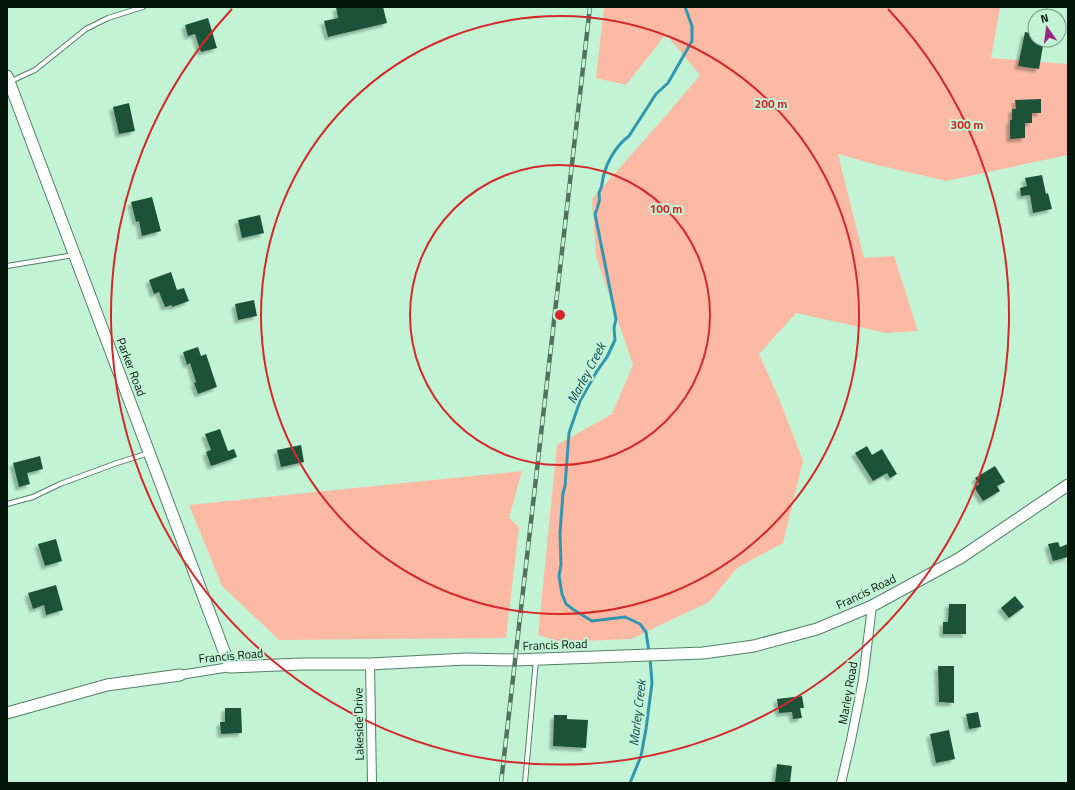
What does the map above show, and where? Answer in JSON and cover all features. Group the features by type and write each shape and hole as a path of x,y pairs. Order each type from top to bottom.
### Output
{"street":[{"name":"Parker Road","path":"8,79 230,667"},
{"name":"Francis Road","path":"7,712 107,685 230,667 677,654 717,652 754,646 817,629 872,606 960,558 1068,486"},
{"name":"Marley Road","path":"841,783 863,680 872,606"},
{"name":"Lakeside Drive","path":"370,664 372,783"}],"lane":[{"path":"8,79 35,70 86,29 108,18 143,7"},
{"path":"7,266 74,255"},
{"path":"7,504 33,497 60,484 149,453"},
{"path":"525,783 536,659"}],"shaded area":[{"path":"604,7 1000,7 991,58 1068,64 1068,155 946,181 877,165 838,154 864,258 894,256 918,331 886,333 796,313 759,354 780,401 803,461 783,543 737,568 709,602 631,639 559,642 538,635 557,445 612,414 633,365 596,256 592,199 700,75 666,34 626,85 596,78"},
{"path":"522,471 509,518 519,527 506,638 279,640 222,586 189,505"}],"building":[{"path":"336,7 383,7 387,23 328,37 324,21 338,18"},
{"path":"208,18 217,48 201,52 195,34 188,36 185,25"},
{"path":"1025,32 1027,32 1027,48 1043,48 1039,69 1018,66"},
{"path":"1041,99 1041,113 1032,113 1032,123 1025,123 1025,138 1010,139 1010,120 1012,120 1012,109 1016,109 1015,100"},
{"path":"129,103 135,131 119,134 113,107"},
{"path":"1042,175 1046,194 1048,193 1052,209 1033,213 1030,195 1021,196 1020,188 1027,186 1025,178"},
{"path":"152,197 161,231 142,236 139,221 136,222 131,202"},
{"path":"260,215 264,233 242,238 238,220"},
{"path":"171,272 177,290 184,288 189,301 172,307 172,305 165,307 159,292 154,294 149,280"},
{"path":"254,300 257,316 238,320 235,304"},
{"path":"198,347 201,356 206,354 217,387 198,394 190,363 187,365 183,352"},
{"path":"220,429 228,451 234,449 237,457 211,466 206,452 211,450 205,434"},
{"path":"301,445 304,462 281,467 277,450"},
{"path":"867,446 872,455 882,449 897,474 890,478 887,473 873,481 855,453"},
{"path":"40,456 43,469 27,473 30,484 19,487 13,463"},
{"path":"995,466 1005,482 997,486 1000,491 983,501 974,487 979,484 975,478"},
{"path":"56,539 62,561 45,566 38,544"},
{"path":"1058,542 1060,547 1068,544 1068,557 1053,561 1048,544"},
{"path":"56,585 63,610 46,615 44,605 33,609 28,593"},
{"path":"1015,596 1024,607 1009,618 1001,608"},
{"path":"949,604 966,604 966,634 943,634 943,622 948,622"},
{"path":"938,666 954,666 954,703 939,702"},
{"path":"802,696 804,708 800,708 802,718 793,719 792,712 779,713 777,699"},
{"path":"225,708 241,708 242,733 221,734 220,722 225,722"},
{"path":"978,712 981,727 969,729 966,714"},
{"path":"554,715 567,715 567,719 588,720 586,748 553,746"},
{"path":"949,730 955,759 936,763 930,734"},
{"path":"777,764 792,766 790,783 775,783"}],"waterway":[{"name":"Marley Creek","path":"649,652 646,632 640,624 625,617 592,621 566,604 562,594 559,576 561,565 560,533 569,433 580,401 597,371 607,357 615,340 614,328 616,319 595,214 599,201 599,193 607,164 614,152 629,136 656,94 668,83 692,41 692,26 685,7"},
{"name":"Marley Creek","path":"630,783 641,756 646,729 652,683 650,658"}],"railway":[{"path":"501,783 590,7"}]}
